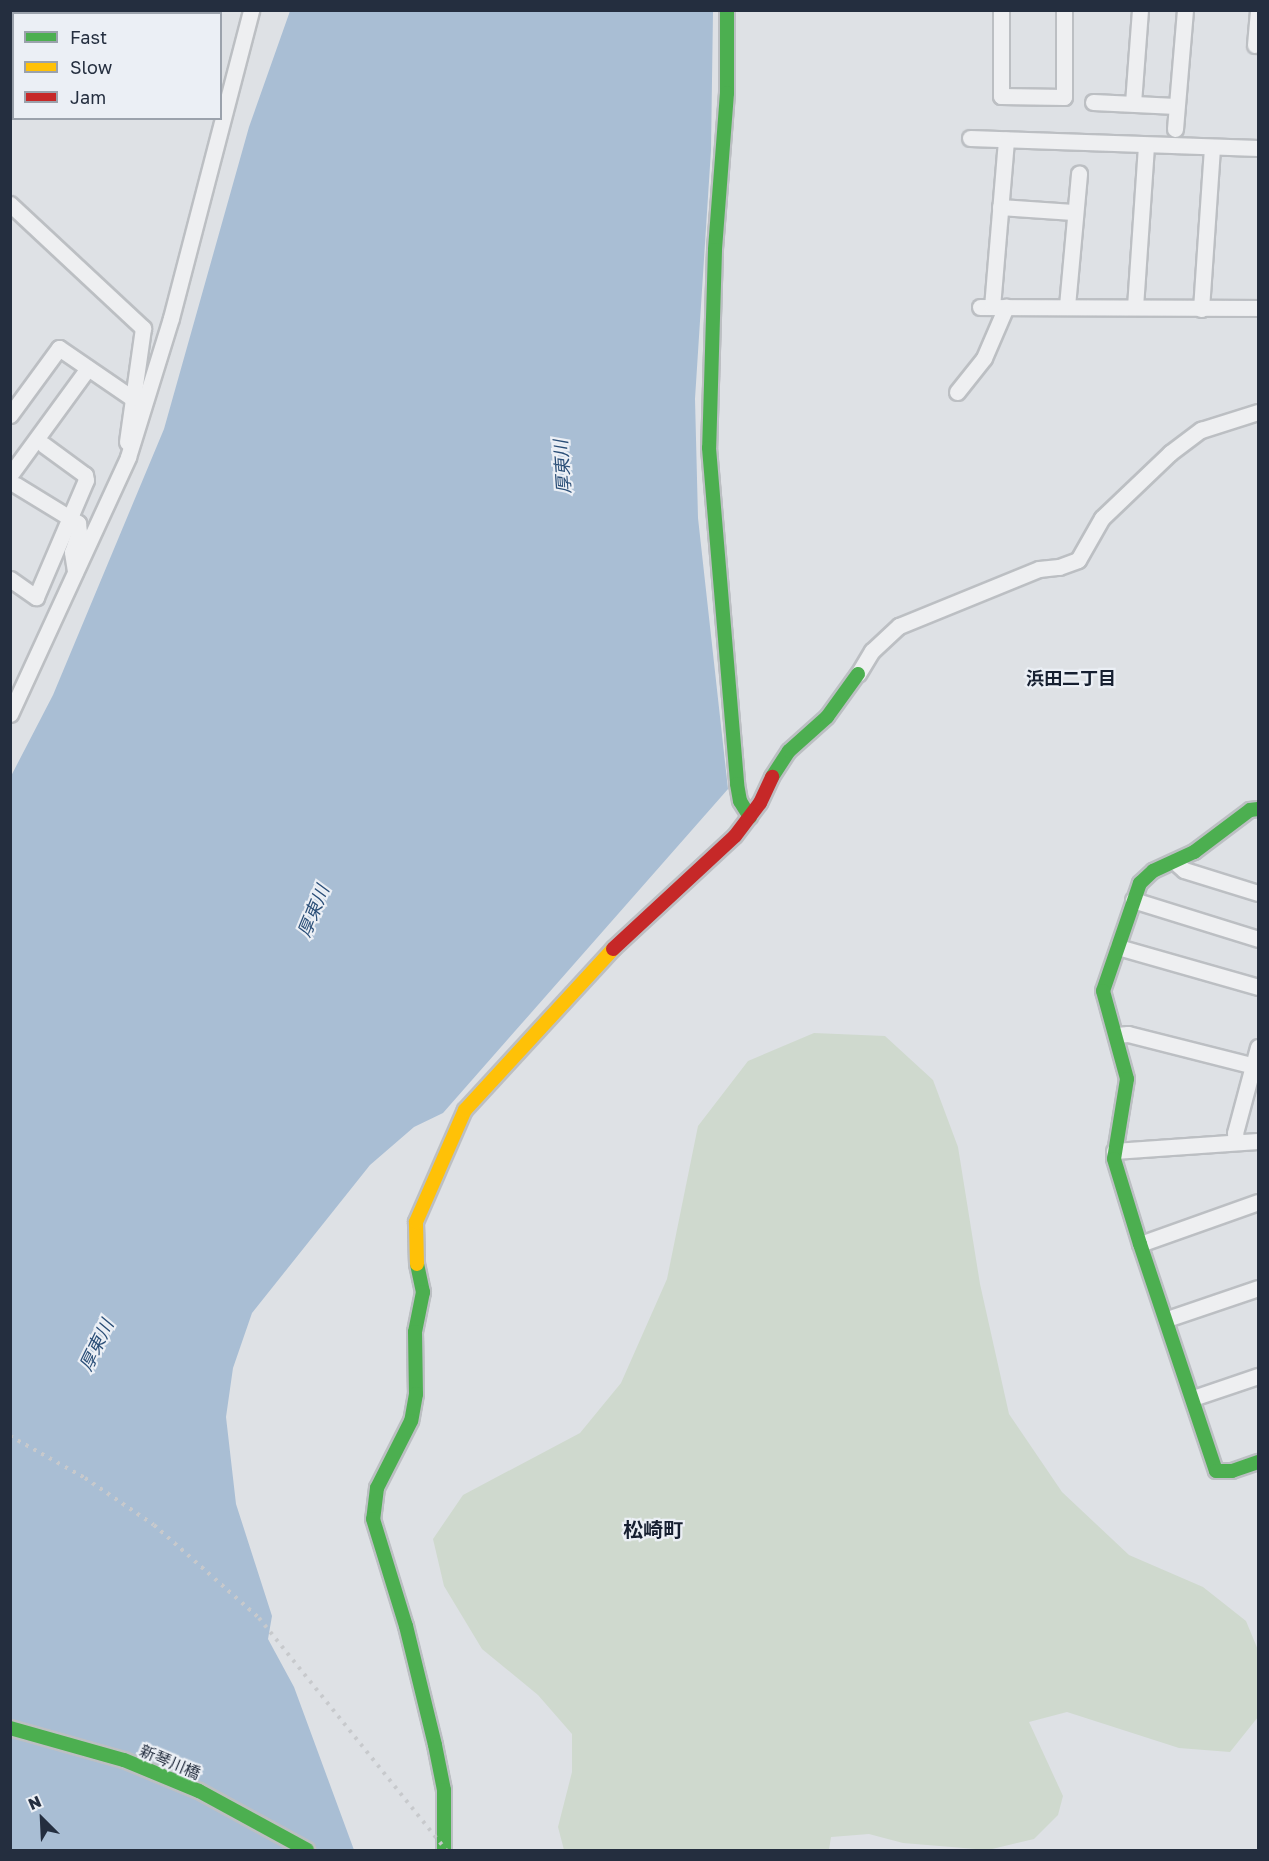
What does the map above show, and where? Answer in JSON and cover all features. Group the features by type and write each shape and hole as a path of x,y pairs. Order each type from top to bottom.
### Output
{"street":[{"path":"10,714 128,457 171,318 251,10"},
{"path":"727,10 727,93 715,250 708,448 737,784 740,801 750,817"},
{"path":"1001,10 1001,96 1064,97 1064,10"},
{"path":"1133,104 1140,10"},
{"path":"1175,129 1185,10"},
{"path":"1255,45 1258,10"},
{"path":"1094,102 1176,106"},
{"path":"970,138 1258,148"},
{"path":"957,392 984,358 992,307 1006,140"},
{"path":"1135,307 1146,145"},
{"path":"1201,309 1212,147"},
{"path":"1068,306 1073,212 1079,174"},
{"path":"10,204 143,328 126,432 128,457"},
{"path":"1000,207 1073,212"},
{"path":"992,307 1258,308"},
{"path":"10,415 59,348 132,398"},
{"path":"75,573 72,552 80,532 78,523 13,480 88,368"},
{"path":"444,1851 444,1790 437,1756 406,1626 374,1519 377,1488 411,1420 416,1394 415,1332 423,1292 416,1259 416,1222 465,1110 601,961 735,836 750,817 776,768 827,717 872,651 899,626 1039,568 1059,567 1078,560 1102,518 1170,453 1201,430 1258,412"},
{"path":"10,579 36,597 70,519 86,475 44,445"},
{"path":"1258,809 1250,810 1230,828 1140,883 1103,991 1127,1079 1113,1151 1140,1244 1216,1471 1232,1471 1258,1462"},
{"path":"1175,862 1184,870 1258,893"},
{"path":"1133,900 1258,939"},
{"path":"1118,947 1258,987"},
{"path":"1116,1035 1128,1034 1256,1066"},
{"path":"1237,1142 1235,1133 1256,1066 1258,1047"},
{"path":"1113,1151 1258,1140"},
{"path":"1140,1244 1258,1202"},
{"path":"1167,1319 1258,1288"},
{"path":"1193,1398 1258,1376"},
{"name":"新琴川橋","path":"10,1728 124,1760 199,1791 307,1851"}],"shaded area":[{"path":"814,1033 885,1036 933,1080 958,1147 980,1284 1009,1414 1062,1492 1129,1555 1203,1587 1246,1621 1258,1650 1258,1717 1230,1752 1179,1748 1067,1712 1029,1722 1063,1796 1058,1815 1034,1839 988,1850 903,1843 869,1834 831,1837 829,1850 564,1850 558,1827 572,1772 572,1734 538,1695 482,1649 444,1586 433,1539 463,1495 580,1433 621,1383 667,1279 698,1126 748,1061"}],"water":[{"name":"厚東川","path":"290,11 713,11 711,150 695,399 698,518 728,789 443,1113 414,1127 370,1165 252,1313 233,1368 226,1417 236,1504 272,1616 268,1639 294,1687 354,1850 11,1850 10,778 53,695 164,429 249,127"}],"railway":[{"path":"10,1436 85,1478 154,1525 259,1618 446,1850"}],"traffic: fast":[{"path":"727,10 727,93 715,250 709,448 737,784 740,801 750,817"},
{"path":"772,777 789,751 827,717 858,674"},
{"path":"1258,809 1250,810 1194,852 1153,871 1140,883 1103,991 1127,1079 1114,1159 1140,1244 1216,1471 1232,1471 1258,1462"},
{"path":"417,1264 423,1292 415,1332 416,1394 411,1421 377,1488 373,1519 406,1626 435,1745 444,1790 444,1850"},
{"path":"10,1728 124,1760 199,1791 307,1850"}],"traffic: slow":[{"path":"417,1264 416,1222 465,1110 613,949"}],"traffic: jam":[{"path":"613,949 735,836 760,803 772,777"}],"district":[{"name":"浜田二丁目","path":"1071,678"},
{"name":"松崎町","path":"653,1529"}]}
